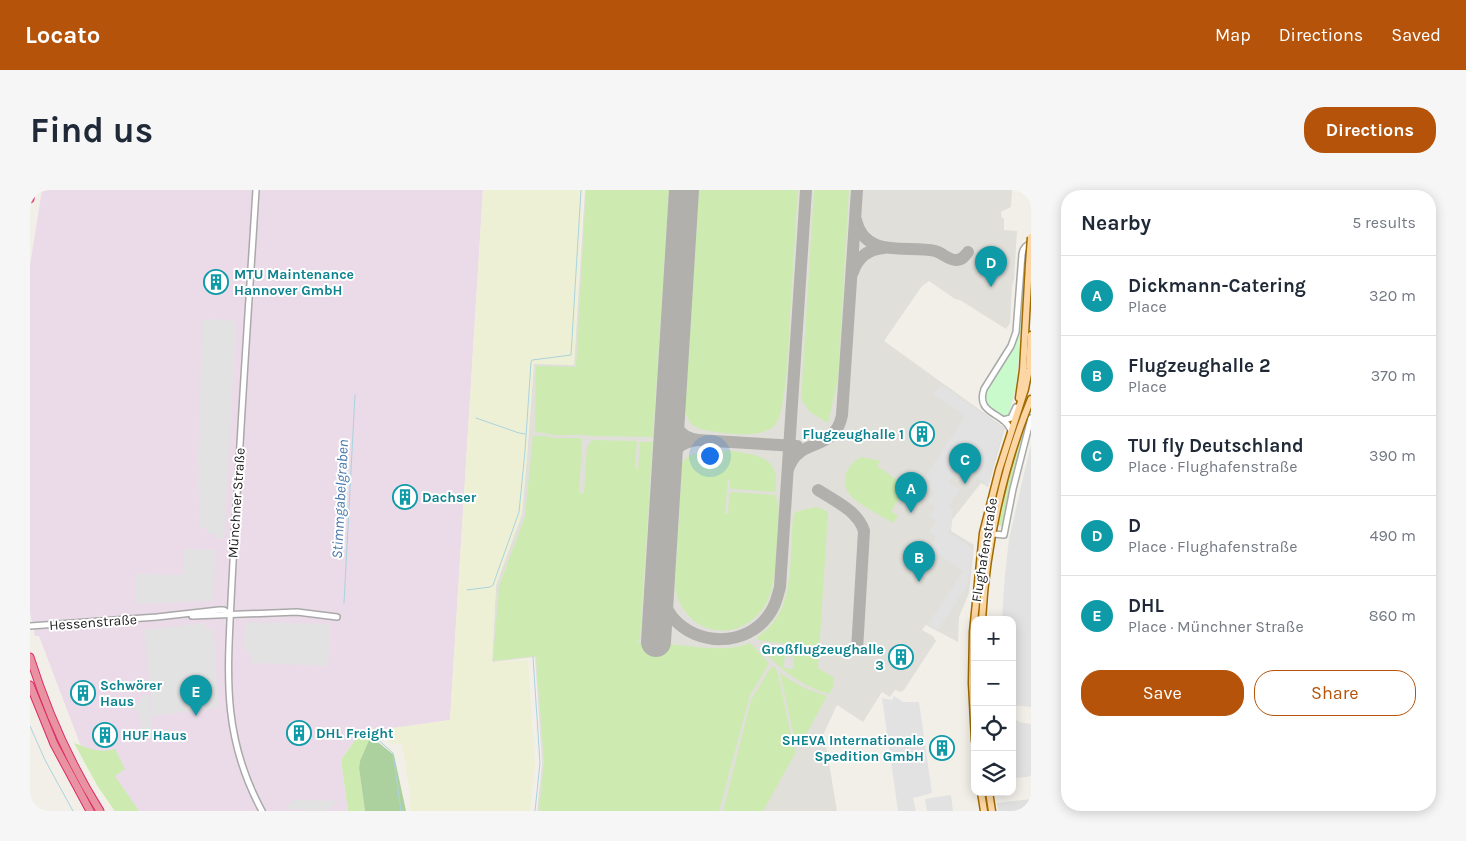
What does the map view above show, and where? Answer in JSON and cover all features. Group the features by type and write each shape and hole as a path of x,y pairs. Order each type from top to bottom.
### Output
{"highway":[{"path":"30,199 31,190"},
{"path":"30,657 62,741 100,811"},
{"path":"30,685 54,744 90,811"}],"main road":[{"path":"1015,419 1021,384 1031,237"},
{"name":"Flughafenstraße","path":"973,706 973,632 983,533 999,470 1028,374 1031,335"},
{"name":"Flughafenstraße","path":"982,616 985,584 995,525 1009,464 1031,399"},
{"path":"982,796 984,811"},
{"path":"990,796 992,811"}],"street":[{"name":"Münchner Straße","path":"256,190 230,614 228,681 232,723 238,750 245,775 262,811"},
{"path":"1011,432 1009,426 1003,420 986,408 982,396 984,389 1015,337 1022,254 1026,245 1031,244"},
{"path":"1003,420 1011,418 1016,407"},
{"path":"1004,533 1031,418"},
{"path":"995,525 1004,533"},
{"path":"983,533 993,535 1004,533"},
{"name":"Hessenstraße","path":"30,626 157,617 297,612 337,617"}],"shaded area":[{"path":"42,190 483,190 450,720 360,733 341,760 348,811 114,811 85,757 39,636 35,636 30,613 30,265"},
{"path":"585,190 1012,190 1011,207 1001,212 1002,218 1004,218 1004,230 1017,231 1010,323 1006,329 960,300 955,299 929,281 922,286 884,341 1005,428 988,487 981,483 952,520 951,531 974,545 969,593 959,617 958,642 926,625 922,630 933,636 936,641 904,690 900,692 895,690 890,697 882,692 863,722 837,705 824,733 837,811 537,811 542,763 535,657 492,662 496,585 522,514 534,363 574,365"},
{"path":"202,320 236,321 224,538 215,538 215,534 207,534 207,528 199,528 200,490 198,489 198,467"},
{"path":"941,384 1003,428 988,487 976,476 981,464 972,457 966,457 949,482 960,490 949,506 953,509 951,529 948,532 973,549 967,586 938,630 928,624 963,571 929,548 936,537 929,532 936,521 930,516 935,507 928,502 935,492 927,487 931,482 925,477 965,416 933,394"},
{"path":"1031,444 1031,707 1016,705 1016,616 1002,616 1009,539"},
{"path":"184,549 215,550 214,601 135,604 135,574 183,575"},
{"path":"245,622 330,624 328,666 251,663 251,657 244,647"},
{"path":"205,623 207,629 214,631 218,708 153,716 144,630"},
{"path":"145,694 149,697 153,736 142,738 140,714 134,709"},
{"path":"894,696 903,702 919,702 932,793 913,798 916,811 898,811 882,698 892,700"},
{"path":"1016,720 1031,724 1031,775 1016,778"},
{"path":"951,795 953,811 927,811 925,799"},
{"path":"1031,799 1031,811 998,811 997,803"},
{"path":"294,800 337,802 327,811 284,809"}],"green space":[{"path":"483,190 583,190 574,365 534,364 522,514 496,585 492,662 528,660 535,764 530,811 409,811 411,802 402,743 392,744 379,730 450,720"},
{"path":"586,190 669,190 653,437 558,435 535,432 536,366 576,367"},
{"path":"699,190 798,190 785,390 779,417 775,425 763,432 738,434 700,429 692,425 685,410"},
{"path":"814,190 849,190 838,379 828,423 810,412 801,399"},
{"path":"1026,251 1016,387 1008,417 1006,418 991,410 986,403 985,395 1016,342 1019,329"},
{"path":"1031,406 1031,412 1016,464 1003,527 997,524 1007,479 1019,434"},
{"path":"533,436 581,438 579,493 584,494 587,447 592,440 637,441 635,468 638,469 640,442 653,442 640,640 637,643 645,643 645,649 665,650 666,644 730,648 750,643 768,662 750,695 719,811 539,811 544,762 536,656 493,661 499,586 525,517"},
{"path":"722,450 759,457 771,464 776,475 776,490 774,492 732,489 728,479 725,514 728,514 729,495 731,492 775,495 779,510 775,573 768,600 753,619 740,627 727,630 713,629 700,625 689,616 681,604 675,589 682,463 694,454"},
{"path":"861,457 880,461 877,466 907,487 891,511 898,516 893,523 861,504 852,497 845,486 848,470"},
{"path":"815,507 828,513 818,668 834,678 833,687 829,694 819,691 795,678 766,654 776,655 780,648 785,648 783,668 793,669 794,657 788,656 789,649 786,644 758,640 757,637 768,628 783,606 789,581 795,512"},
{"path":"773,667 775,667 778,674 796,752 763,811 723,811 751,700"},
{"path":"780,673 802,687 827,696 799,747 796,745"},
{"path":"371,732 374,739 369,740 359,768 365,811 348,811 341,760 360,733"},
{"path":"374,739 394,755 406,811 365,811 359,768 369,740"},
{"path":"74,743 90,749 115,749 125,769 115,776 139,811 115,811 98,787"}],"waterway":[{"path":"467,590 493,585 519,512 531,362 532,360 571,355 581,190"},
{"name":"Stimmgabelgraben","path":"344,603 355,395"},
{"path":"476,418 525,434"},
{"path":"533,657 540,763 535,811"},
{"path":"30,726 45,760 73,811"},
{"name":"Stimmgabelgraben","path":"374,736 393,753 401,811"}],"taxiway":[{"path":"659,582 664,601 673,618 695,634 708,638 722,639 747,633 759,626 768,616 776,602 780,587 806,190"},
{"path":"789,467 798,453 831,436 842,417 857,190"},
{"path":"856,220 861,232 868,240 888,248 935,251 956,260 962,259 968,252"},
{"path":"853,272 861,258 869,252 884,248"},
{"path":"667,469 677,449 685,443 697,440 690,438 677,428 674,423 671,404"},
{"path":"697,440 797,446"},
{"path":"818,490 851,512 857,518 864,531 857,650"}],"runway":[{"path":"656,642 684,190"}],"place":[{"name":"MTU Maintenance Hannover GmbH","path":"216,282"},
{"name":"D","path":"991,287"},
{"name":"Flugzeughalle 1","path":"922,434"},
{"name":"TUI fly Deutschland","path":"965,484"},
{"name":"Dachser","path":"405,497"},
{"name":"Dickmann-Catering","path":"911,513"},
{"name":"Flugzeughalle 2","path":"919,582"},
{"name":"Großflugzeughalle 3","path":"901,657"},
{"name":"Schwörer Haus","path":"83,693"},
{"name":"DHL","path":"196,716"},
{"name":"DHL Freight","path":"299,733"},
{"name":"HUF Haus","path":"105,735"},
{"name":"SHEVA Internationale Spedition GmbH","path":"942,748"}]}
